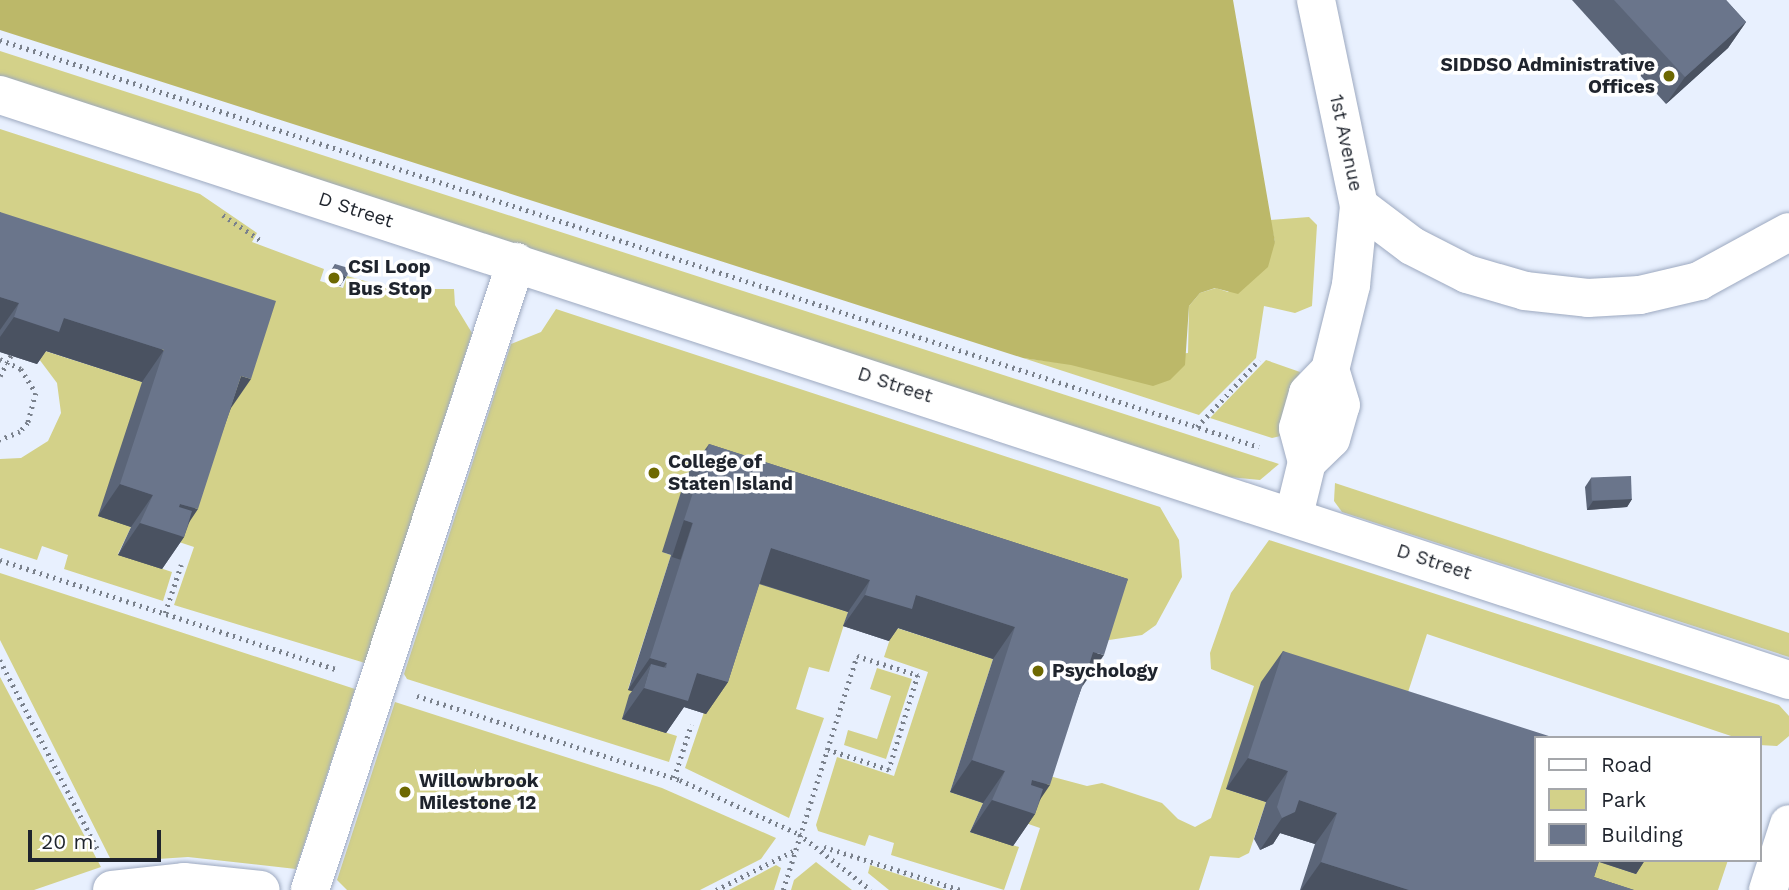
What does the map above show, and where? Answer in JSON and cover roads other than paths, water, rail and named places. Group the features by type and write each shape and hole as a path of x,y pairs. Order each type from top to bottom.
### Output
{"street":[{"name":"1st Avenue","path":"1294,515 1307,462 1331,439 1341,405 1330,370 1351,285 1359,206 1315,0"},
{"name":"D Street","path":"0,95 1294,515 1789,680"},
{"path":"1359,206 1412,246 1467,274 1525,291 1588,298 1640,295 1699,281 1753,256 1789,232"},
{"path":"310,890 516,262"},
{"path":"1768,890 1789,824"},
{"path":"115,889 184,882 261,890"}],"place":[{"name":"SIDDSO Administrative Offices","path":"1669,76"},
{"name":"CSI Loop Bus Stop","path":"334,278"},
{"name":"College of Staten Island","path":"654,473"},
{"name":"Psychology","path":"1038,671"},
{"name":"Willowbrook Milestone 12","path":"405,792"}]}
